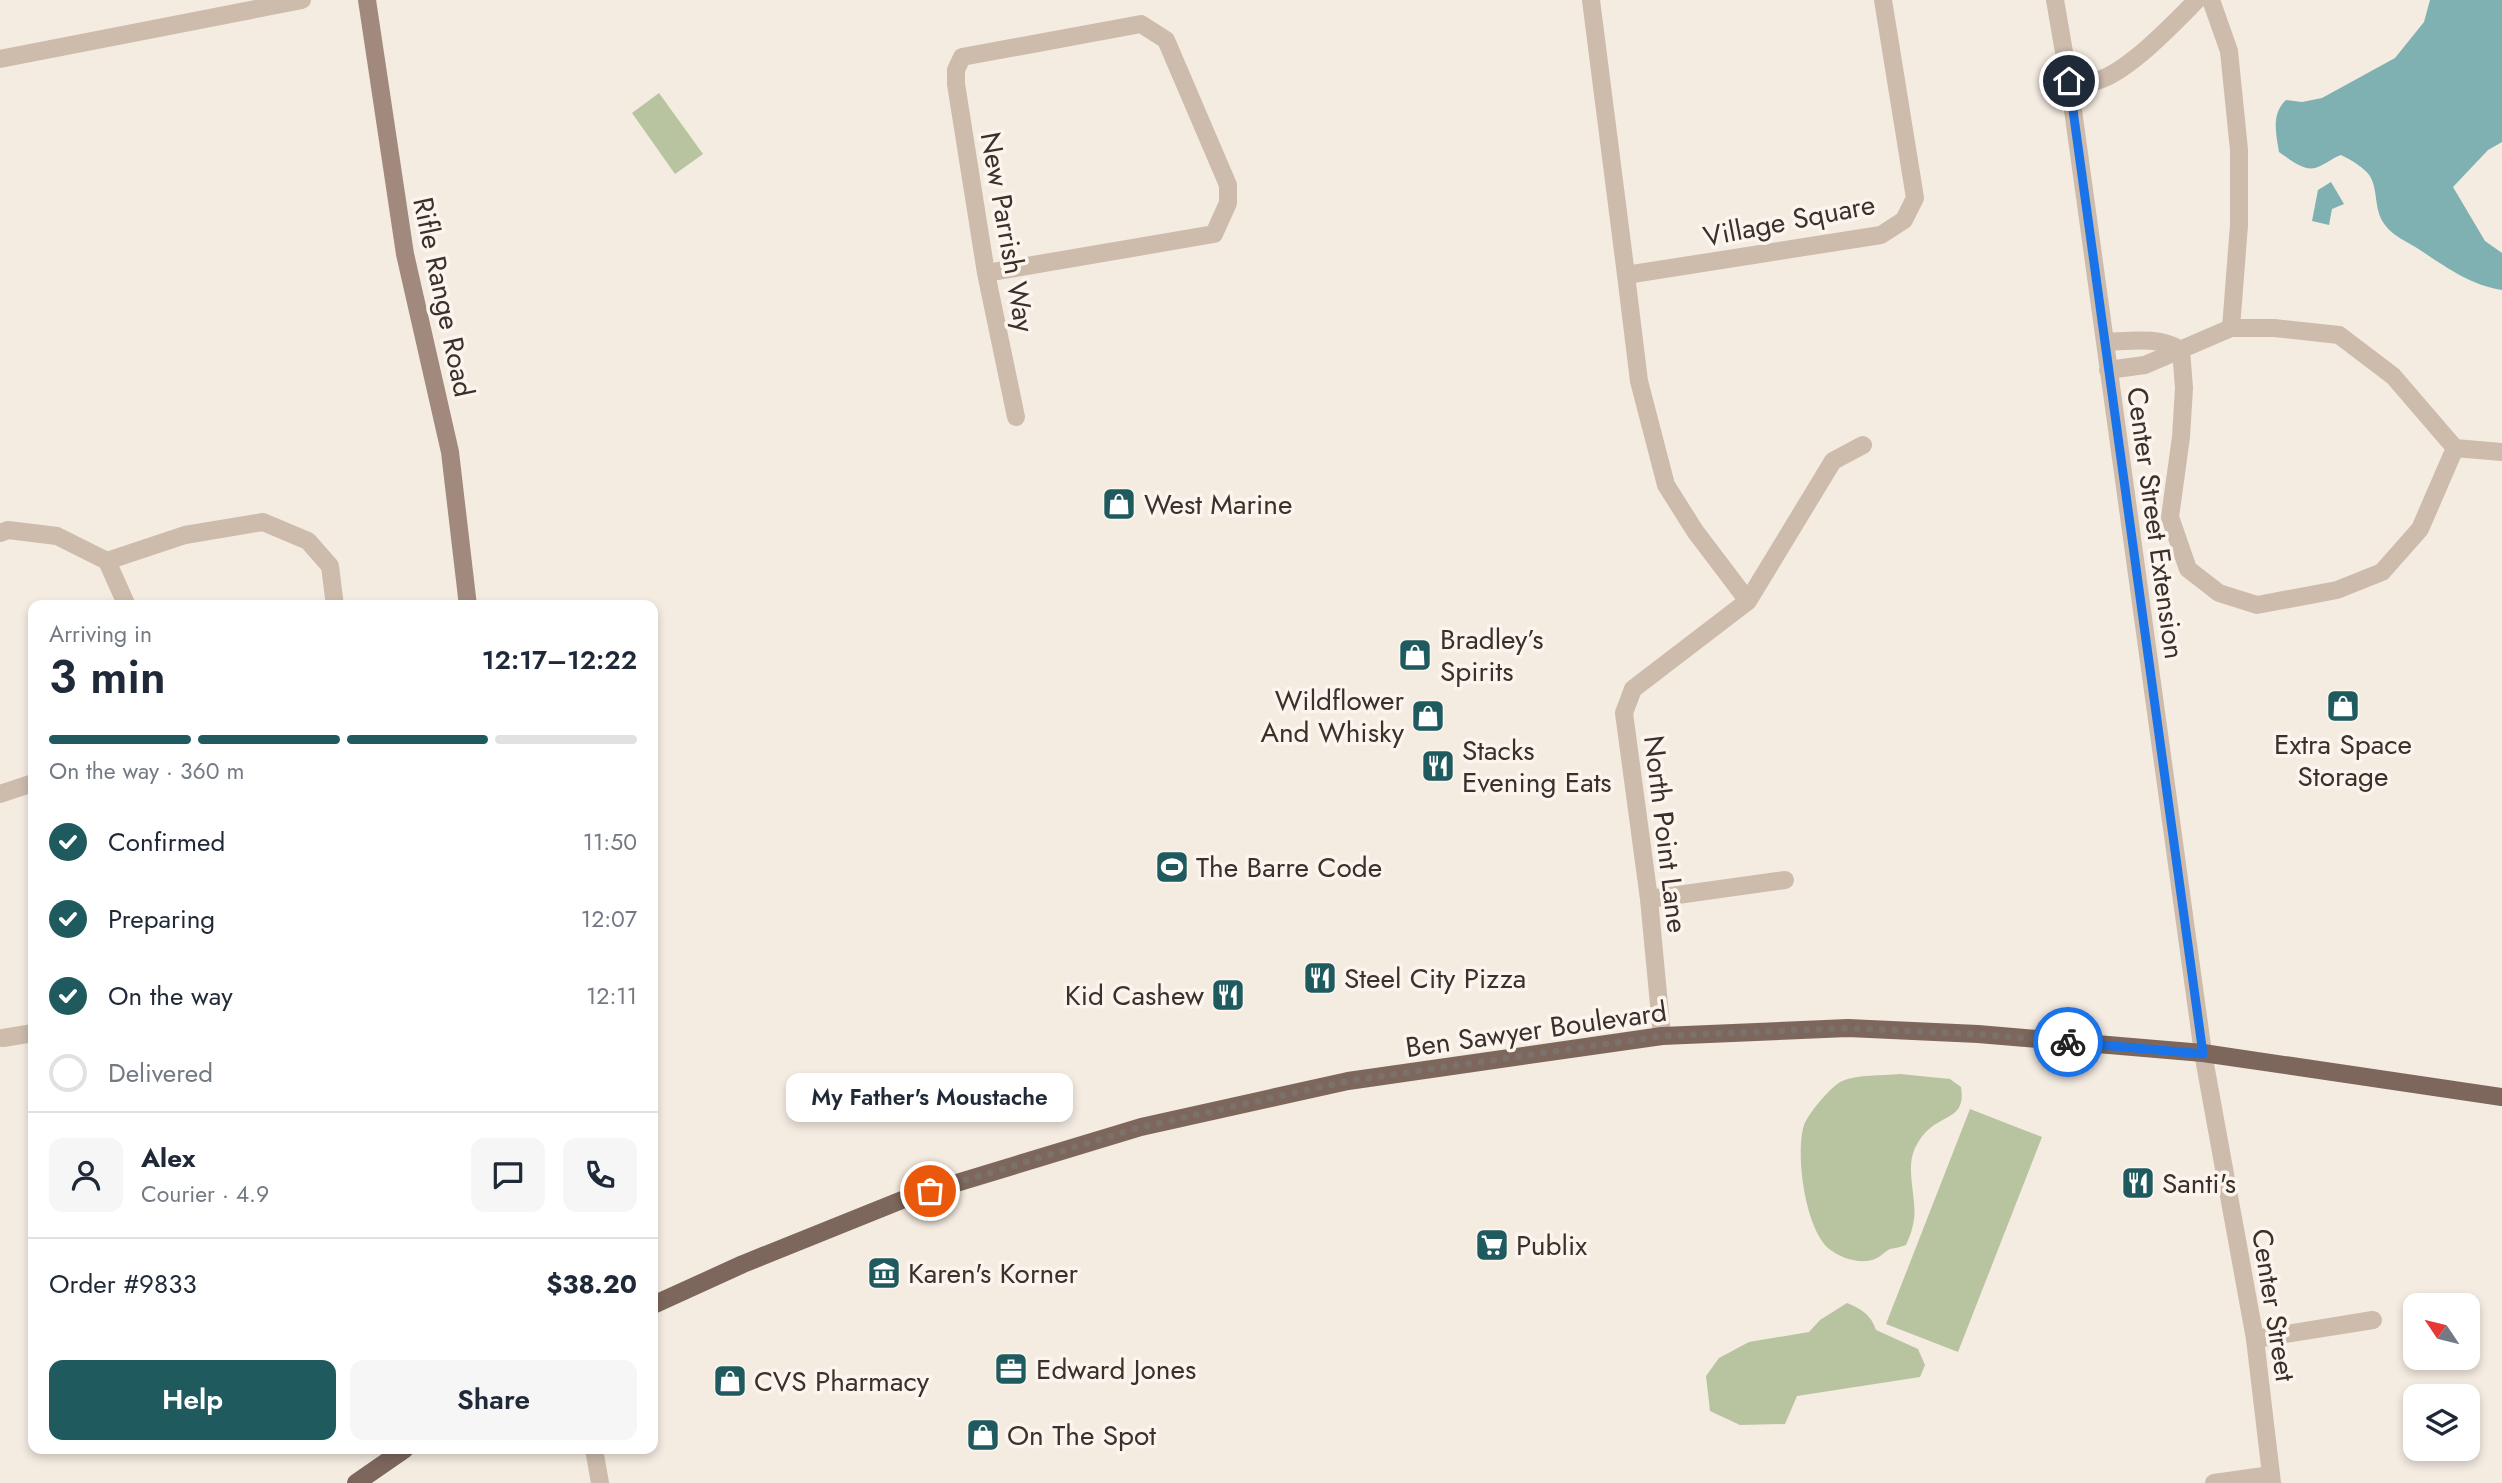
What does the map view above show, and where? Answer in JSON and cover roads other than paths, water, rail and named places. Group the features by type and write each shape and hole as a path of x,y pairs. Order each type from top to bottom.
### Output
{"main road":[{"name":"Rifle Range Road","path":"367,0 405,254 450,452 467,600"},
{"name":"Ben Sawyer Boulevard","path":"658,1303 743,1264 907,1198 1141,1127 1348,1081 1662,1036 1848,1028 1978,1034 2203,1054 2502,1097"},
{"path":"356,1483 398,1454"}],"street":[{"path":"0,59 302,0"},
{"path":"1591,0 1639,381 1666,485 1695,531 1748,601"},
{"name":"Village Square","path":"1626,275 1881,234 1904,220 1914,198 1883,0"},
{"name":"Center Street Extension","path":"2055,0 2069,81 2203,1054"},
{"path":"2069,81 2092,82 2119,70 2166,33 2197,0"},
{"path":"2211,0 2229,51 2239,150 2239,225 2231,328"},
{"name":"New Parrish Way","path":"986,274 1214,234 1228,204 1228,185 1166,40 1141,24 962,57 956,70 986,274 1016,417"},
{"path":"2108,370 2145,365 2231,328 2274,328 2339,335 2393,376 2455,448 2502,452"},
{"path":"2105,342 2153,340 2169,342 2181,350"},
{"path":"2181,350 2184,388 2181,437 2170,517 2189,569 2219,593 2257,605 2337,590 2382,572 2420,529 2455,448"},
{"name":"North Point Lane","path":"1662,1036 1649,899 1624,713 1633,689 1748,601 1833,461 1863,444"},
{"path":"107,561 186,536 263,522 308,541 330,565 334,600"},
{"path":"0,533 8,530 57,536 107,561 124,600"},
{"path":"0,794 28,785"},
{"path":"1649,899 1785,880"},
{"path":"3,1038 28,1033"},
{"name":"Center Street","path":"2203,1054 2255,1339 2272,1479"},
{"path":"2255,1339 2373,1320"},
{"path":"595,1454 600,1483"},
{"path":"2214,1483 2272,1479"}],"water":[{"path":"2430,0 2502,0 2502,142 2488,150 2453,187 2485,241 2502,253 2502,290 2479,284 2459,274 2392,232 2379,214 2371,178 2354,162 2341,155 2318,167 2306,168 2279,152 2276,118 2281,105 2286,100 2302,102 2322,98 2395,58 2424,22"},
{"path":"2331,182 2344,204 2332,209 2329,225 2312,221 2318,190"}],"place":[{"name":"West Marine","path":"1119,504"},
{"name":"Bradley’s Spirits","path":"1415,655"},
{"name":"Extra Space Storage","path":"2343,706"},
{"name":"Wildflower And Whisky","path":"1428,716"},
{"name":"Stacks Evening Eats","path":"1438,766"},
{"name":"The Barre Code","path":"1172,867"},
{"name":"Steel City Pizza","path":"1320,978"},
{"name":"Kid Cashew","path":"1228,995"},
{"name":"Santi's","path":"2138,1183"},
{"name":"My Father's Moustache","path":"930,1191"},
{"name":"Publix","path":"1492,1245"},
{"name":"Karen's Korner","path":"884,1273"},
{"name":"Edward Jones","path":"1011,1369"},
{"name":"CVS Pharmacy","path":"730,1381"},
{"name":"On The Spot","path":"983,1435"}]}
